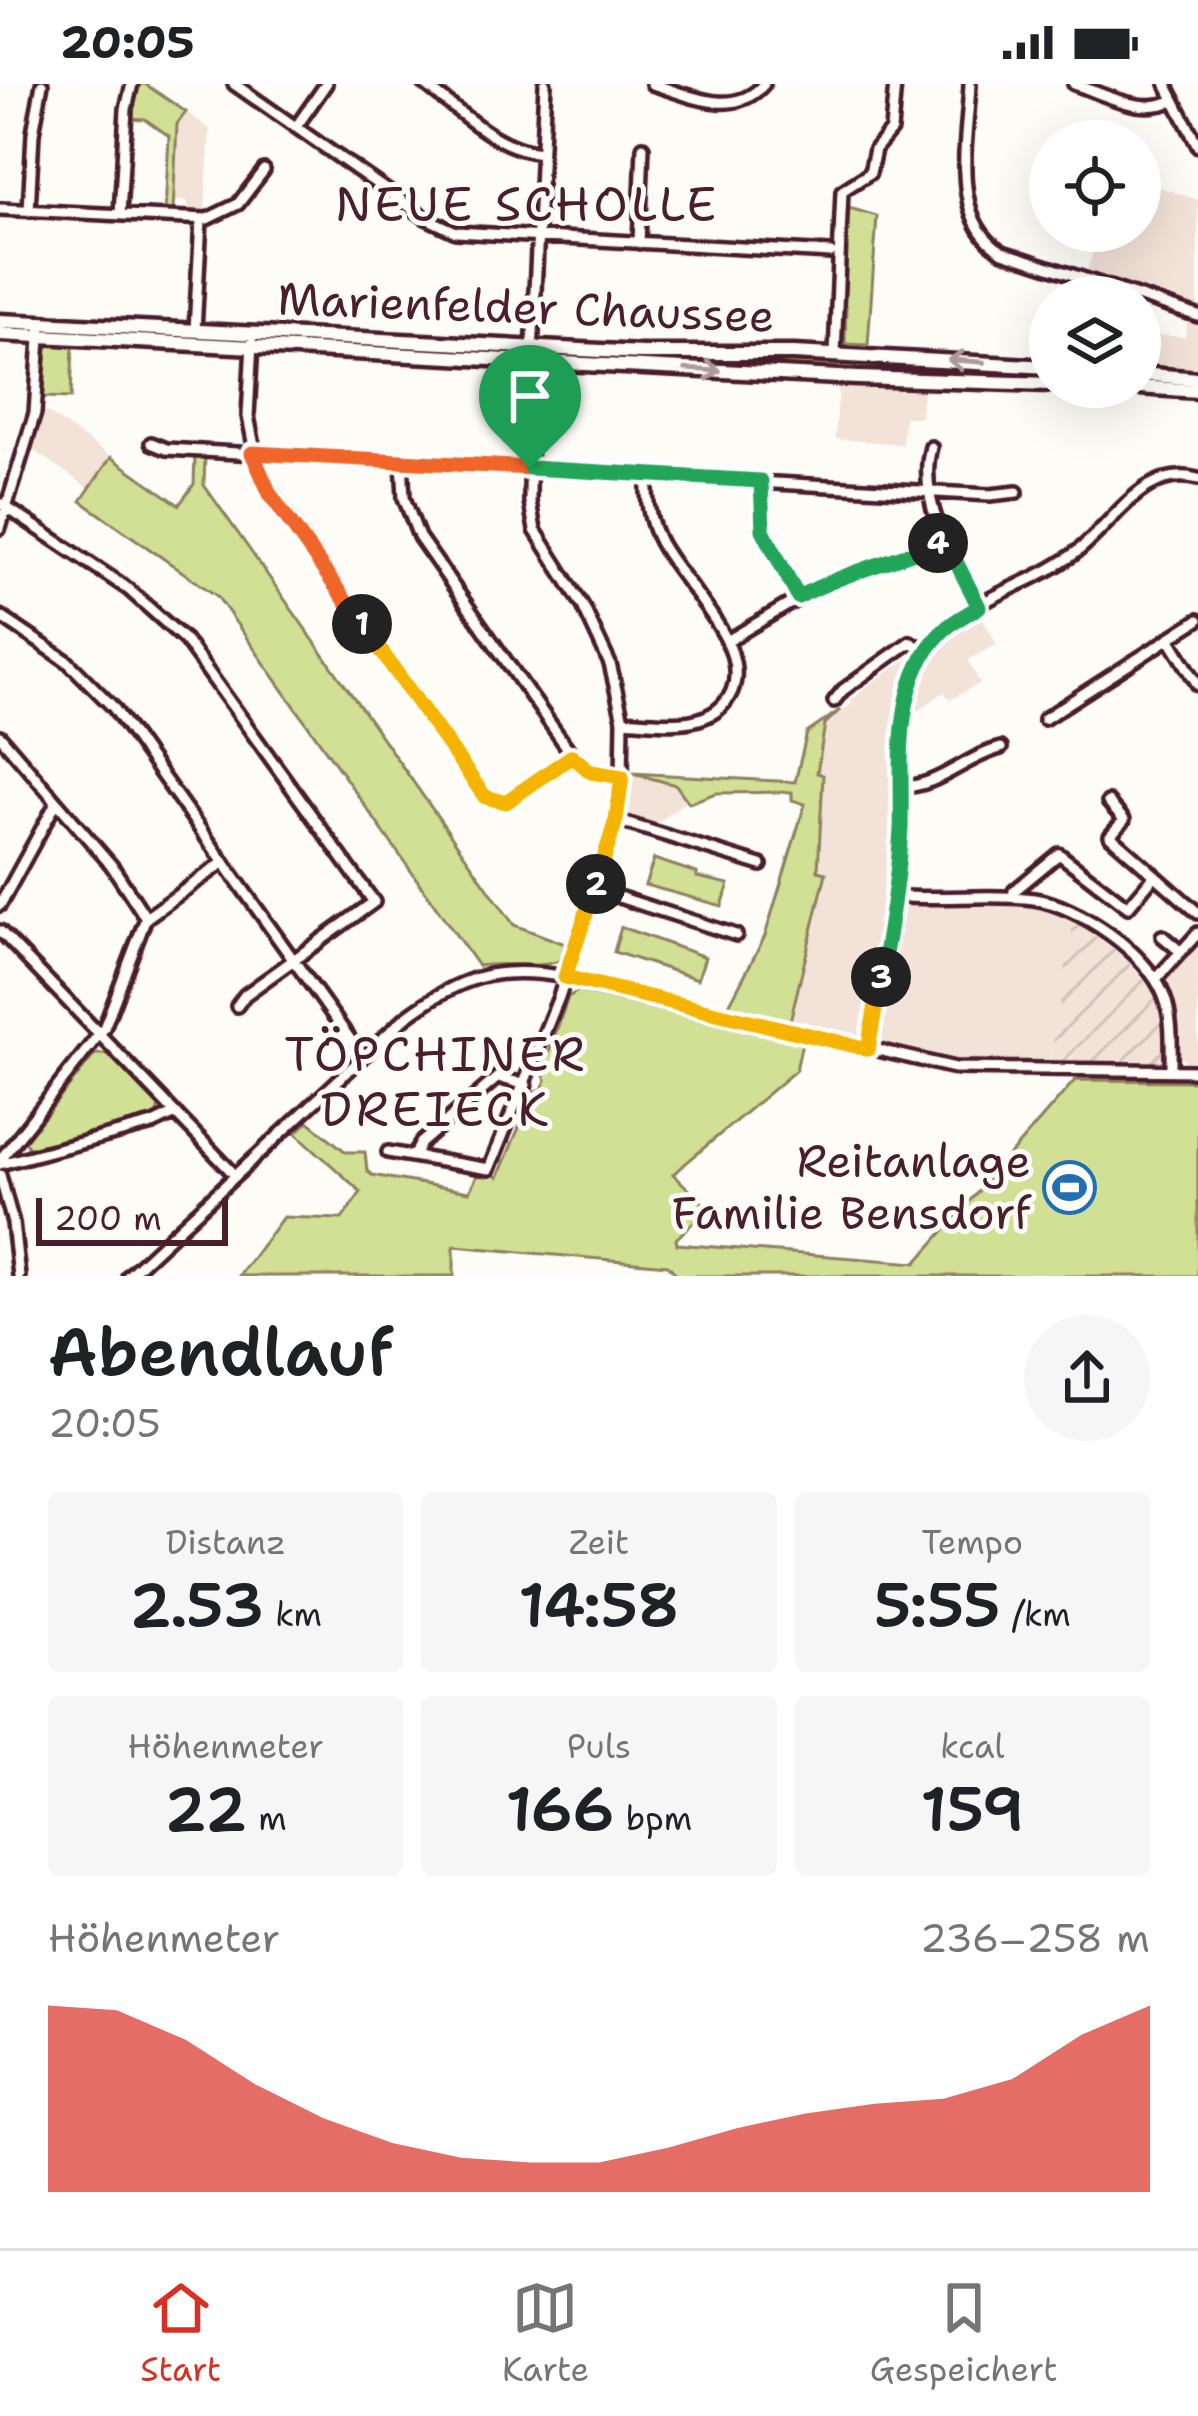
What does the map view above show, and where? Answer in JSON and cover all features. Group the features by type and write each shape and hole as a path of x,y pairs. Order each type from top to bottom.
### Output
{"main road":[{"name":"Marienfelder Chaussee","path":"0,321 41,330 1029,382"},
{"name":"Marienfelder Chaussee","path":"0,334 195,331 252,340"},
{"name":"Marienfelder Chaussee","path":"531,355 835,354 1029,366"},
{"path":"904,378 905,358"},
{"path":"1161,376 1198,379"},
{"path":"1161,388 1198,391"}],"street":[{"path":"29,211 33,133 42,84"},
{"path":"120,215 126,109 133,84"},
{"path":"233,84 444,228 477,235 831,253"},
{"path":"296,127 326,84"},
{"path":"424,84 500,141 541,153"},
{"path":"388,1152 489,1169 526,1085 616,820 623,720 604,647 584,606 535,530 530,502 531,355 545,84"},
{"path":"652,84 730,104 748,98 764,84"},
{"path":"835,354 842,191 870,173 875,149 891,130 895,84"},
{"path":"970,84 967,195 970,215 983,236 1003,252 1198,316"},
{"path":"1074,84 1140,107 1174,100"},
{"path":"1166,84 1198,146"},
{"path":"639,243 643,147"},
{"path":"0,209 201,220 232,209 264,170"},
{"path":"195,331 201,220"},
{"path":"0,528 35,413 41,330"},
{"path":"252,340 248,416 252,453 270,494 485,797 506,802 572,756"},
{"path":"151,443 252,453 1005,495 1017,492"},
{"path":"932,448 928,463 931,491 945,540 979,607"},
{"path":"402,460 404,498 418,537 572,756 591,772 622,777"},
{"path":"623,720 681,722 718,709 735,680 727,641 656,536 646,474"},
{"path":"868,1049 894,896 907,705 926,652 941,632 979,607 1069,558 1152,482 1171,475 1198,479"},
{"path":"761,481 763,530 798,597"},
{"path":"4,504 128,590 184,640 374,902 245,995 237,1006"},
{"path":"727,641 798,597 862,567 945,540"},
{"path":"0,616 44,643 100,693 134,734 362,1056"},
{"path":"1044,719 1198,620"},
{"path":"1169,638 1198,685"},
{"path":"835,701 910,641 926,652"},
{"path":"0,736 112,866 146,918"},
{"path":"901,787 928,784 1001,748"},
{"path":"1108,802 1124,820 1108,837 1198,913"},
{"path":"0,904 56,803"},
{"path":"616,820 760,865"},
{"path":"1013,897 1014,891 1059,854 1137,916"},
{"path":"0,1162 100,1035 146,918 224,862"},
{"path":"1127,907 1155,875"},
{"path":"594,890 736,935"},
{"path":"894,896 1013,897 1068,908 1114,938 1156,979 1168,1010 1171,1070"},
{"path":"0,931 235,1175"},
{"path":"1156,979 1198,933"},
{"path":"1162,936 1181,952"},
{"path":"128,1276 362,1056 421,1006 465,980 508,972 565,977 955,1068 1198,1071"},
{"path":"414,1156 433,1131 498,1077 526,1085"},
{"path":"0,1162 154,1124 176,1113"},
{"path":"0,1174 13,1223 19,1276"}],"shaded area":[{"path":"186,112 210,129 201,214 188,214 188,201 173,201 177,123"},
{"path":"1161,188 1198,200 1198,310 1161,298 1161,276 1086,273 1093,252 1161,252"},
{"path":"1188,319 1198,322 1198,368 1161,365 1161,335 1185,337"},
{"path":"839,384 923,390 921,417 904,417 902,444 835,439"},
{"path":"42,409 111,457 90,489 32,449"},
{"path":"981,615 997,644 968,660 980,683 950,700 944,692 911,716 918,687 936,650 951,632"},
{"path":"911,657 894,735 894,855 867,1036 858,1041 789,1025 825,873 818,872 822,774 817,773 825,723"},
{"path":"632,775 676,785 687,800 652,827 625,818"},
{"path":"1010,901 1047,906 1075,918 1049,1064 953,1061 876,1042 897,904"},
{"path":"1074,920 1155,988 1164,1016 1164,1063 1089,1065 1090,1061 1050,1060"},
{"path":"1198,938 1198,1061 1186,1061 1178,1056 1176,1015 1163,979"}],"green space":[{"path":"136,84 145,84 186,112 177,124 173,213 165,213 169,136 145,119 128,118"},
{"path":"846,207 877,216 868,345 845,344"},
{"path":"51,344 73,345 71,398 43,397 46,349"},
{"path":"575,355 893,362 892,374 574,359"},
{"path":"911,363 1029,371 1029,378 911,374"},
{"path":"195,455 205,455 204,485 514,925 565,944 560,960 478,966 217,596 81,501 111,457 179,505 194,484"},
{"path":"840,710 825,724 817,773 823,775 818,871 826,873 790,1021 728,1007 765,936 805,804 792,800 792,792 716,793 689,803 676,785 632,773 795,782 807,733"},
{"path":"654,859 729,884 722,906 645,885"},
{"path":"621,927 705,957 698,979 614,952"},
{"path":"578,991 802,1043 796,1070 673,1174 708,1208 676,1239 677,1244 916,1263 1075,1080 1198,1081 1198,1276 678,1276 668,1265 454,1246 454,1276 239,1276 283,1217 342,1219 361,1192 296,1133 308,1121 346,1152 365,1152 367,1171 372,1175 469,1192 480,1170 498,1177 534,1092 546,1080 542,1072 568,997"},
{"path":"95,1054 108,1054 159,1107 156,1116 29,1148 25,1141"}],"place":[{"name":"Reitanlage Familie Bensdorf","path":"1070,1187"}],"district":[{"name":"NEUE SCHOLLE","path":"527,204"},
{"name":"TÖPCHINER DREIECK","path":"436,1082"}],"route":[{"path":"252,453 530,468 761,481 763,530 798,597 862,567 945,540 979,607 933,642 907,705 901,747 899,858 868,1049 565,977 616,820 622,777 591,772 572,756 513,799 498,802 485,797 270,494 252,453"}]}
